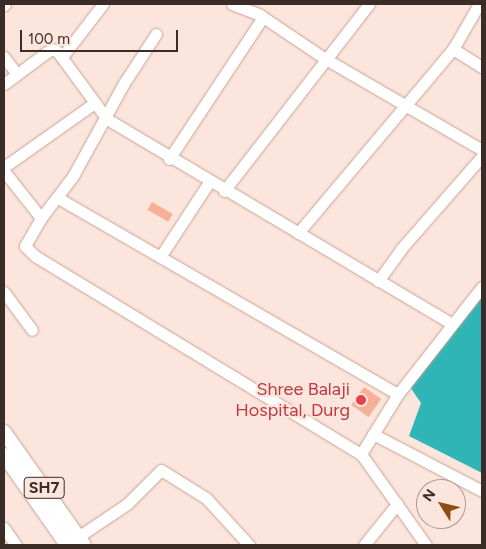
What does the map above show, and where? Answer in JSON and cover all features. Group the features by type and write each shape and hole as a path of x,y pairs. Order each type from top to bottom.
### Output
{"main road":[{"name":"SH7","path":"4,432 74,543"},
{"name":"SH7","path":"4,455 74,543"}],"street":[{"path":"62,57 103,4"},
{"path":"232,4 263,17 324,58 405,107 482,150"},
{"path":"224,191 324,58 369,4"},
{"path":"298,233 453,49 479,4"},
{"path":"169,159 263,17"},
{"path":"156,34 124,83 107,119 58,198 41,218 26,241 29,251 361,454 426,545"},
{"path":"4,84 52,49 62,57 93,104 107,119 169,159 452,324"},
{"path":"453,49 482,67"},
{"path":"4,57 17,74"},
{"path":"41,218 4,173 93,104"},
{"path":"378,281 401,249 482,156"},
{"path":"160,257 209,182"},
{"path":"58,198 398,394"},
{"path":"361,454 398,394 482,287"},
{"path":"5,295 32,330"},
{"path":"374,434 482,491"},
{"path":"74,543 127,504 161,470 206,498 249,545"},
{"path":"364,545 397,504"},
{"path":"4,528 16,545"}],"water":[{"path":"482,295 482,473 409,436 421,403 410,387"}],"building":[{"path":"152,202 173,214 168,222 148,210"},
{"path":"364,387 381,399 369,417 351,405"}],"place":[{"name":"Shree Balaji Hospital, Durg","path":"361,400"}]}
